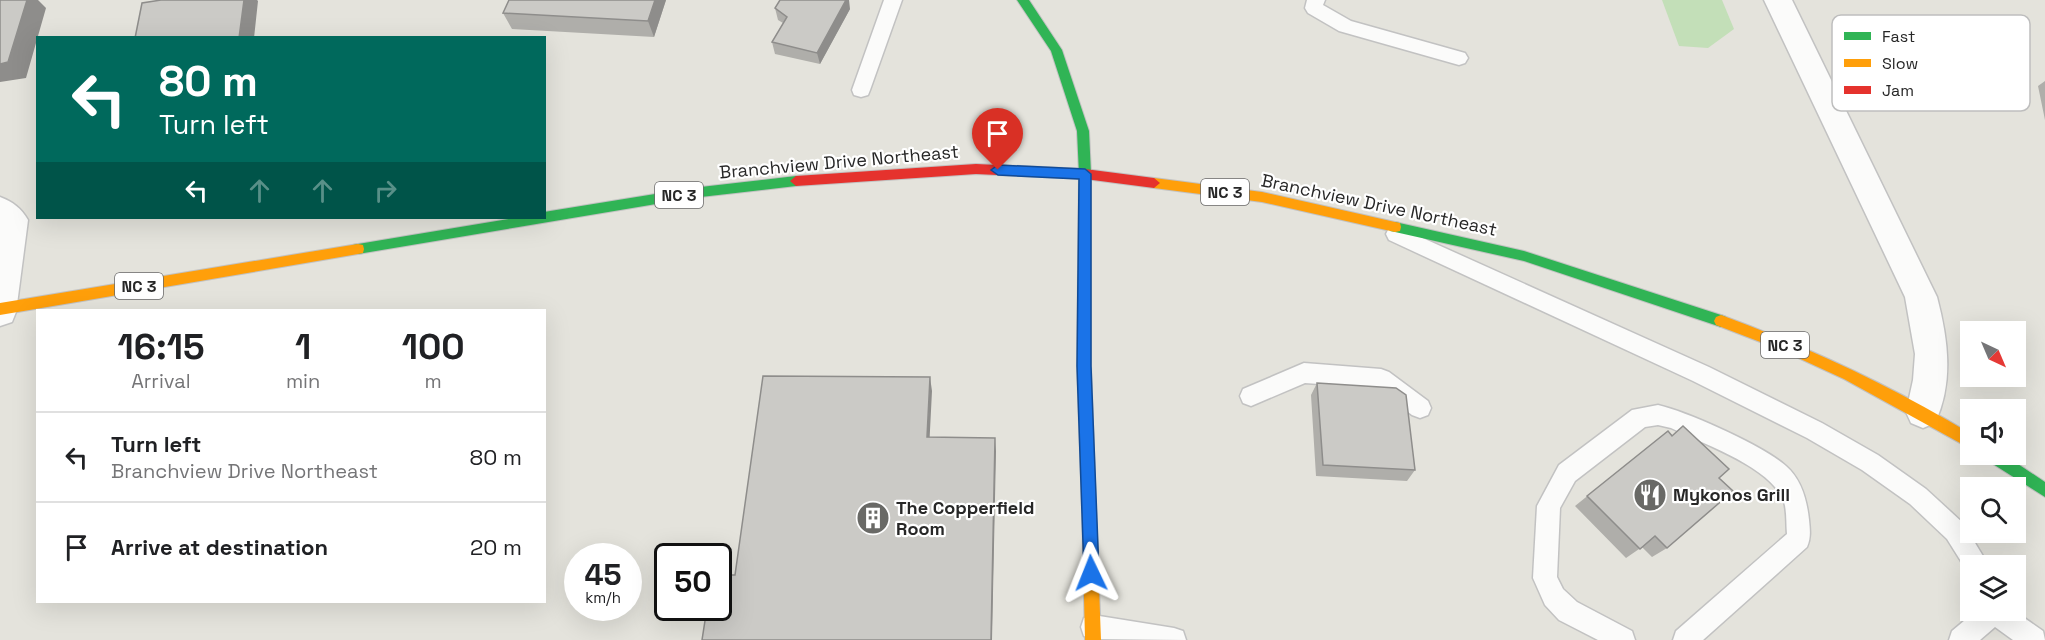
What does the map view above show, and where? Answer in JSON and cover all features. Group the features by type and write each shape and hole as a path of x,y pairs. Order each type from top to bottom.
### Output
{"main road":[{"path":"1023,0 1056,50 1083,131 1085,174 1084,366 1093,633"},
{"name":"Branchview Drive Northeast","path":"546,218 704,191 774,183 976,169 1085,174 1262,197 1524,256 1641,293 1774,340 1923,412"},
{"name":"Branchview Drive Northeast","path":"0,310 538,219"},
{"name":"NC 3","path":"1923,412 1960,435"},
{"path":"2007,465 2045,490"}],"street":[{"path":"1778,0 1921,297 1932,340 1932,373 1923,412"},
{"path":"0,210 12,220 0,310"}],"lane":[{"path":"861,90 893,0"},
{"path":"1317,0 1314,8 1345,26 1459,58"},
{"path":"1363,219 1741,393 1869,461 1908,487 1952,527 1973,555"},
{"path":"1251,396 1304,373 1381,380 1420,408"},
{"path":"1623,640 1568,611 1554,597 1545,578 1549,506 1557,486 1567,474 1640,417 1658,416 1675,418 1763,462 1780,475 1795,499 1799,539 1685,640"},
{"path":"1961,640 1983,621"},
{"path":"2008,621 2034,640"},
{"path":"1093,633 1174,640"}],"green space":[{"path":"1662,0 1722,0 1734,29 1708,48 1679,46"}],"building":[{"path":"0,0 27,0 8,62 0,64"},
{"path":"161,0 244,0 239,36 135,36 142,3"},
{"path":"509,0 655,0 648,21 503,13"},
{"path":"780,0 846,0 817,53 772,42 787,17 775,8"},
{"name":"The Copperfield Room","path":"763,376 930,377 927,437 995,438 991,640 702,640 705,621 732,621 732,575 735,575"},
{"path":"1317,383 1396,388 1406,395 1415,470 1323,465"},
{"name":"Mykonos Grill","path":"1683,426 1729,469 1719,478 1733,491 1667,548 1655,536 1640,549 1587,496 1668,431 1672,436"}],"traffic: fast":[{"path":"1023,0 1056,50 1083,131 1085,174 1084,366 1089,509"},
{"path":"546,217 692,193 796,181"},
{"path":"358,249 537,219"},
{"path":"1395,227 1524,256 1721,321"},
{"path":"2007,465 2045,490"}],"traffic: slow":[{"path":"1154,183 1262,197 1395,227"},
{"path":"0,309 358,249"},
{"path":"1721,321 1786,346 1881,390 1960,435"},
{"path":"1089,509 1093,640"}],"traffic: jam":[{"path":"796,181 976,169 1085,174 1154,183"}],"place":[{"name":"Mykonos Grill","path":"1650,495"},
{"name":"The Copperfield Room","path":"873,518"}],"route":[{"path":"998,170 1085,174 1084,366 1091,573"}]}
